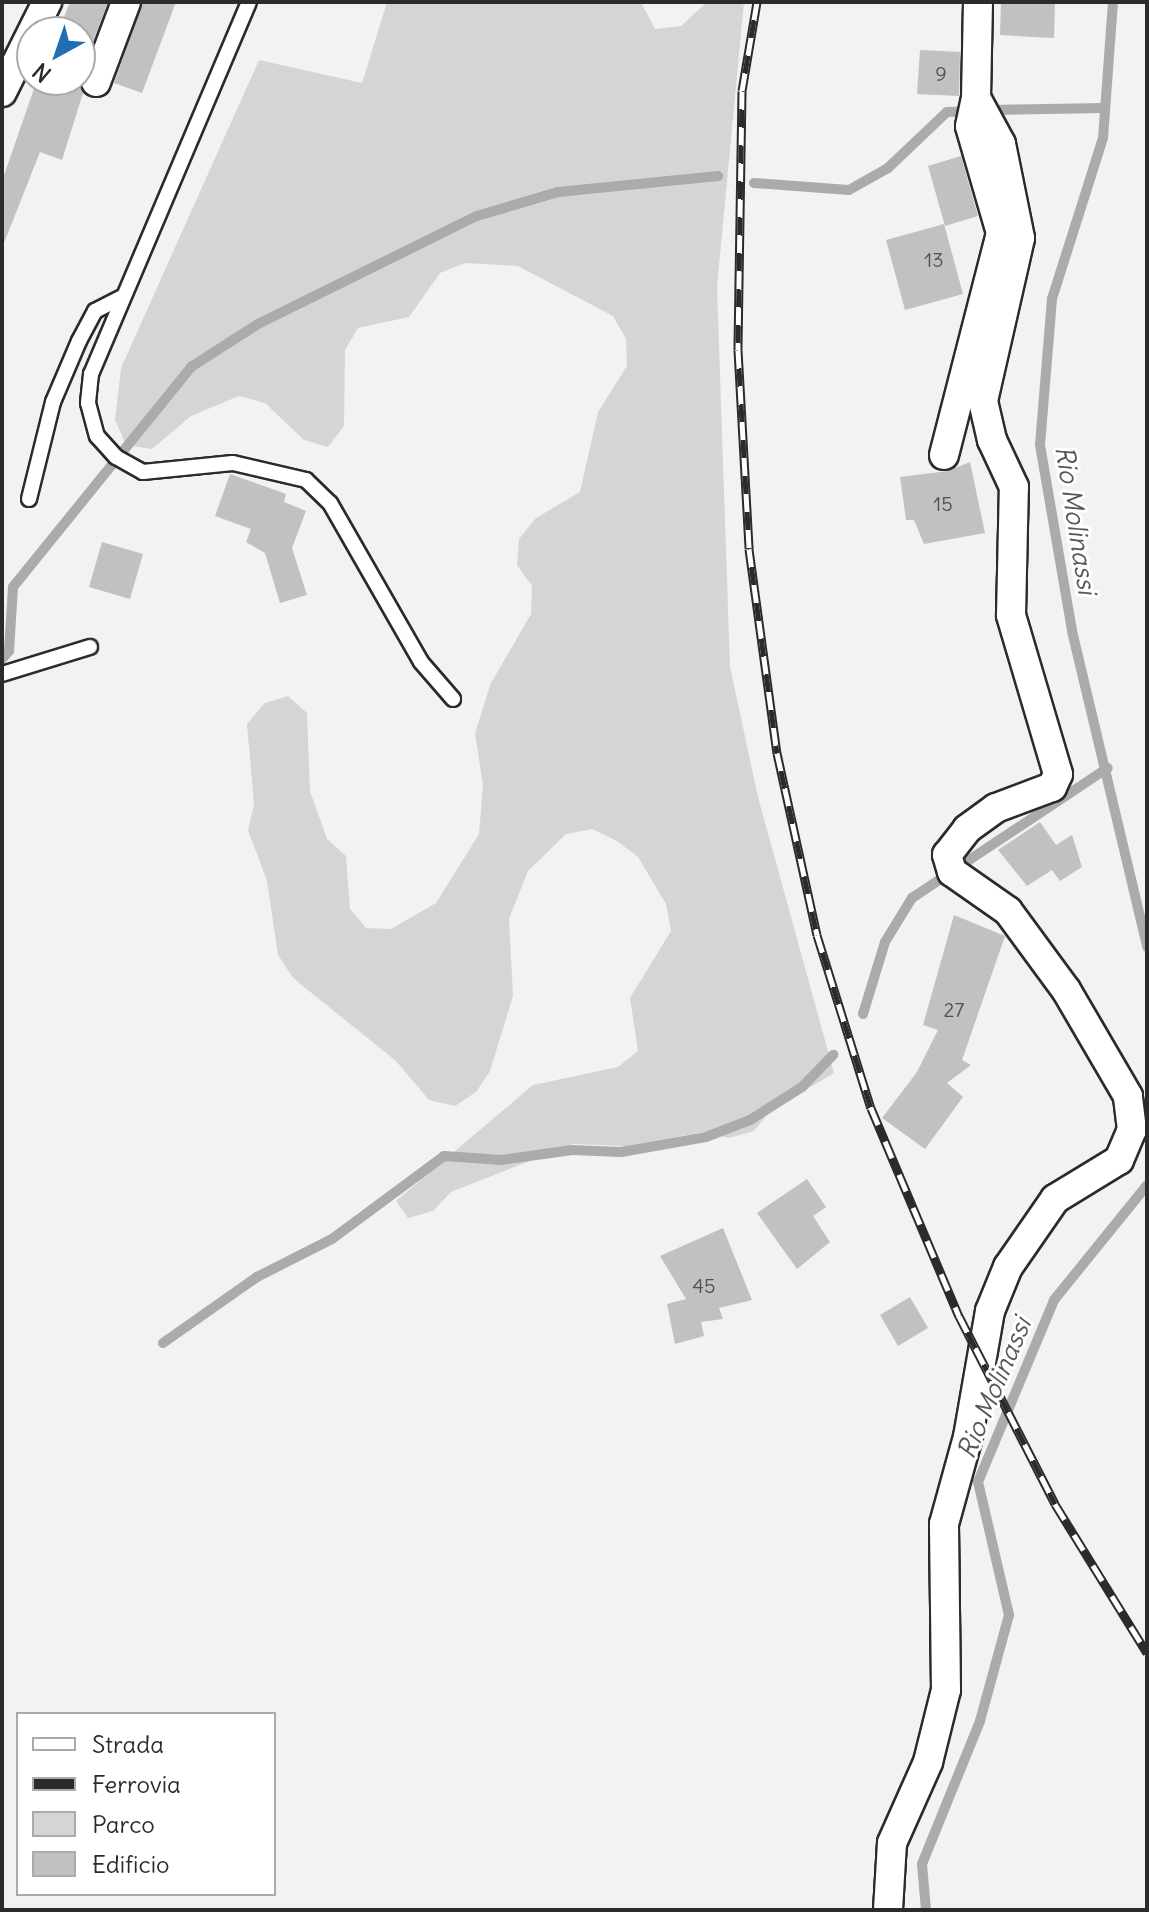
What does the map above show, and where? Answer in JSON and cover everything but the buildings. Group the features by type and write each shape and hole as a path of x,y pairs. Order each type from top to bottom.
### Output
{"street":[{"path":"2,92 47,2"},
{"path":"96,82 126,2"},
{"path":"944,455 1001,233 970,126 976,98 978,2"},
{"path":"888,1910 892,1843 928,1762 946,1690 944,1524 968,1437 990,1311 1008,1267 1055,1199 1119,1160 1132,1130 1128,1096 1066,990 1008,911 952,872 947,855 996,808 1052,787 1058,774 1011,615 1014,487 992,440 983,401 1020,238 1001,144 976,98"}],"lane":[{"path":"249,2 91,374 88,403 97,436 116,457 143,472 233,463 306,480 330,503 421,662 453,699"},
{"path":"29,499 53,402 79,341 95,311 121,298"},
{"path":"2,674 90,647"}],"green space":[{"path":"387,2 641,2 655,29 681,26 707,2 744,2 717,287 730,667 758,797 834,1073 770,1111 754,1131 729,1138 704,1132 626,1146 573,1144 451,1192 433,1211 408,1218 396,1201 533,1085 618,1067 638,1051 630,998 671,931 666,904 638,857 617,841 592,829 566,834 528,871 509,919 513,996 490,1071 476,1092 455,1106 429,1100 396,1061 293,978 278,955 267,881 248,830 254,804 247,724 265,703 288,696 307,713 310,791 327,839 346,856 350,909 366,928 391,929 436,903 479,834 483,785 475,733 491,683 531,614 532,586 517,565 519,539 536,518 580,492 598,412 627,366 626,339 613,316 518,266 465,263 440,273 409,317 358,328 345,350 344,426 328,447 304,440 265,403 239,396 191,416 152,449 126,445 115,420 121,368 259,60 362,83"}],"waterway":[{"name":"Rio Molinassi","path":"1113,2 1103,138 1052,299 1040,445 1072,631 1147,947"},
{"path":"988,110 1105,108"},
{"path":"754,183 849,190 888,168 947,112 972,111"},
{"path":"2,659 9,651 13,587 191,367 258,324 477,216 558,192 718,176"},
{"path":"863,1014 885,942 912,898 1108,768"},
{"path":"163,1343 257,1277 332,1239 444,1156 501,1160 572,1150 621,1152 706,1137 750,1120 802,1087 833,1055"},
{"name":"Rio Molinassi","path":"926,1910 922,1864 980,1721 1009,1615 978,1482 1054,1300 1147,1185"}],"railway":[{"path":"757,2 742,91 738,350 749,549 777,753 817,935 871,1108 959,1316 1055,1504 1147,1653"}]}
